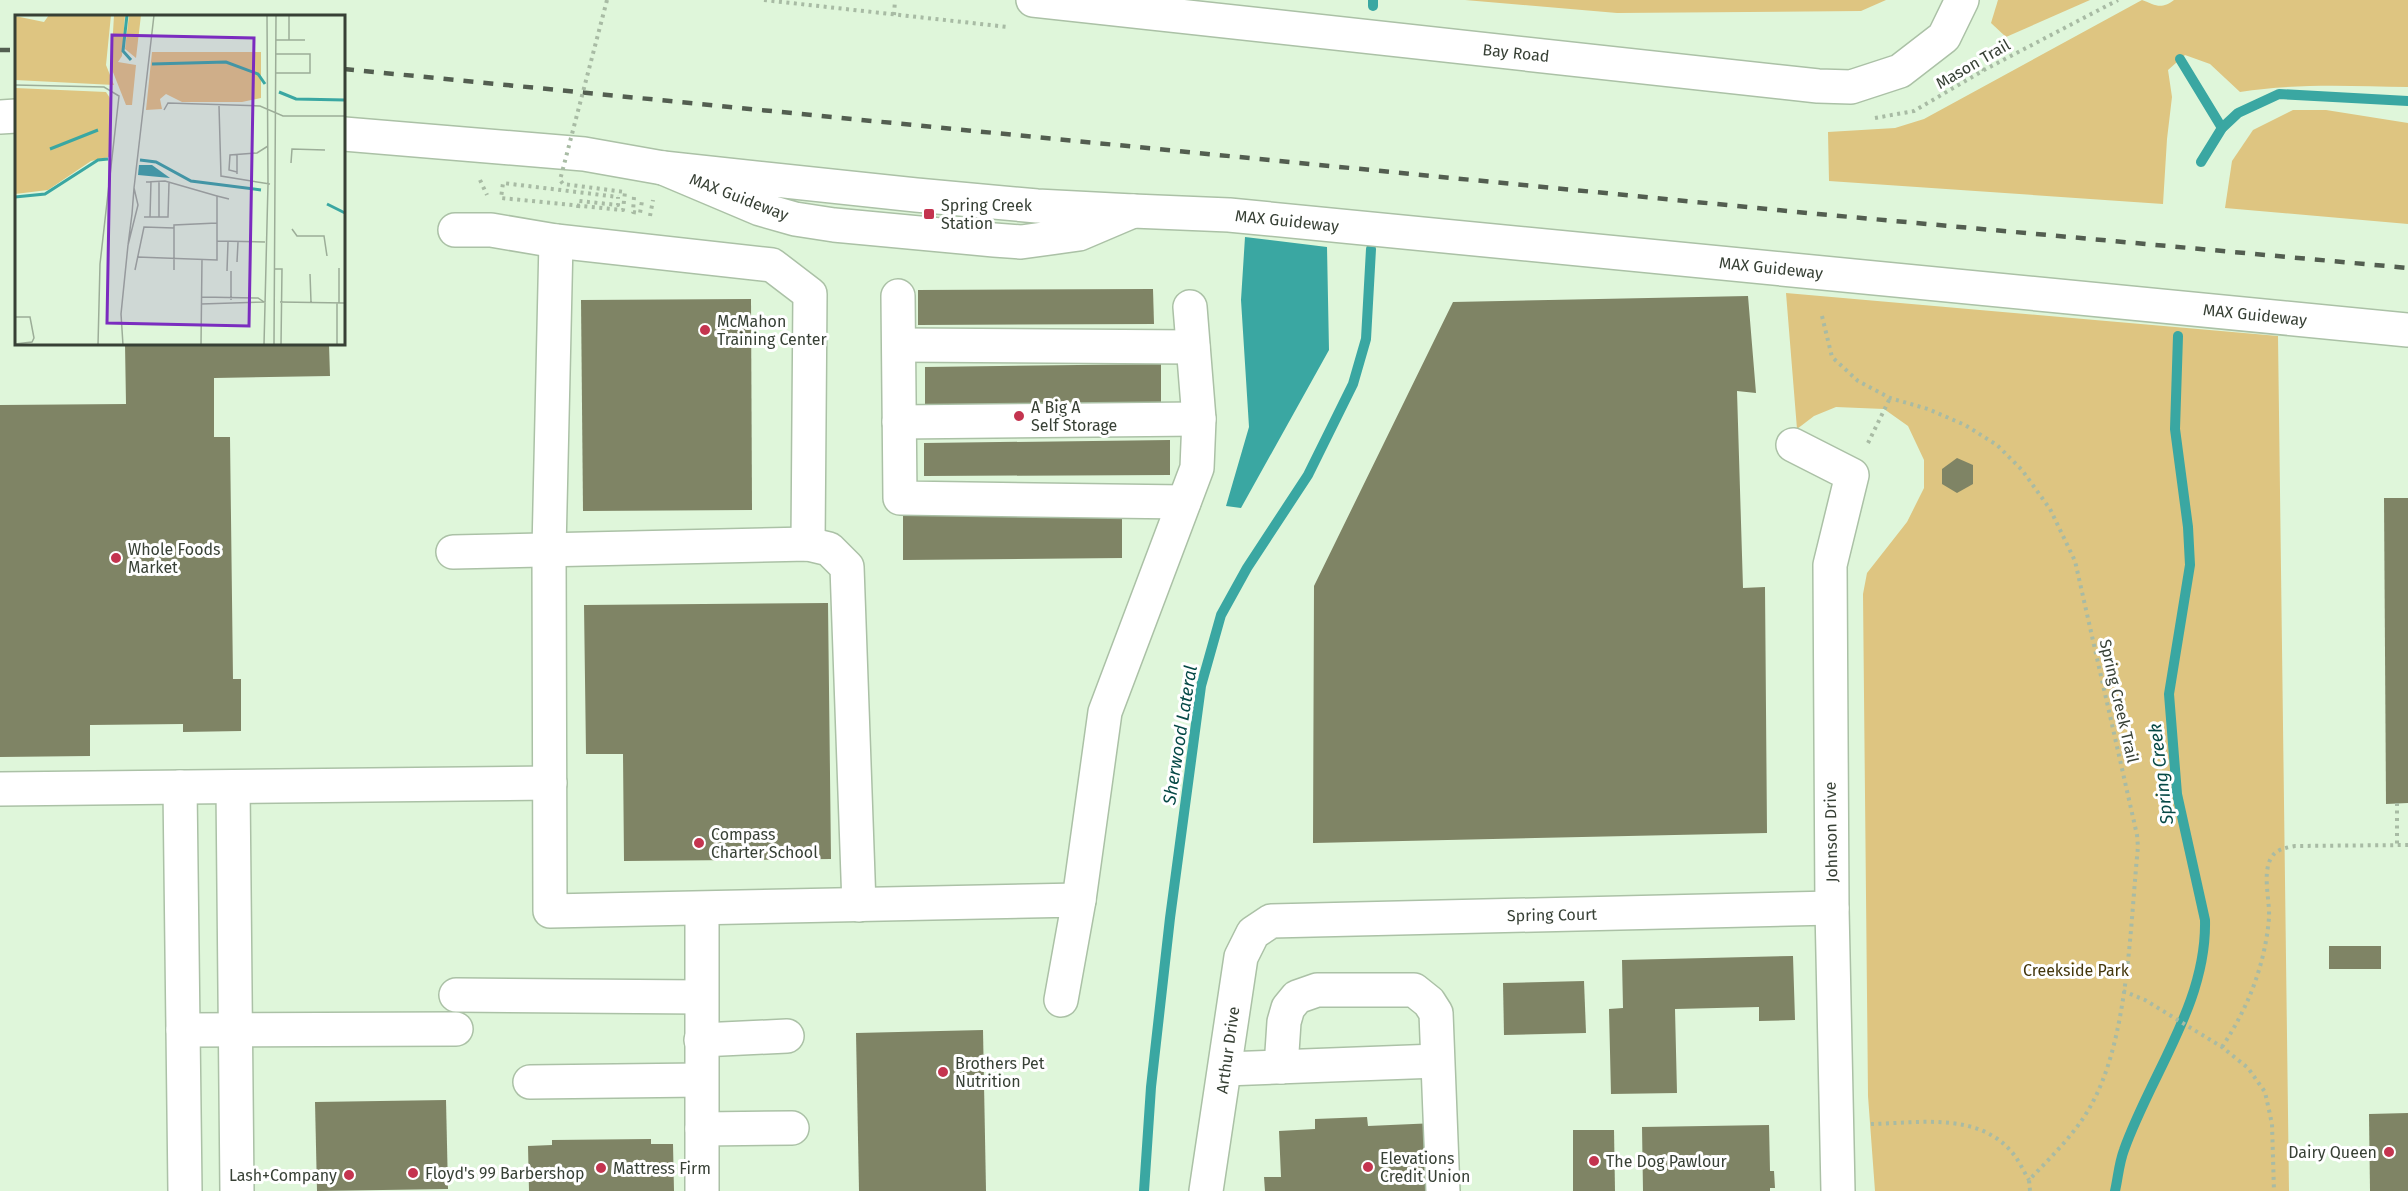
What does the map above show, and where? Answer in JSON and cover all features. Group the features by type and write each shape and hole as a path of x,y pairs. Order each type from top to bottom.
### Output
{"street":[{"name":"Bay Road","path":"1033,0 1802,84 1851,87 1900,71 1944,37 1962,0"},
{"path":"0,117 15,116"},
{"name":"MAX Guideway","path":"345,134 584,154 663,168 916,195 1037,206 1241,216 2408,330"},
{"path":"455,230 567,229 772,265 810,294 808,544"},
{"path":"567,229 549,550 550,911 1079,900"},
{"path":"898,296 900,498 1184,502"},
{"path":"1061,1000 1079,900 1105,712 1197,468 1200,419 1190,308"},
{"path":"899,345 1193,347"},
{"path":"899,422 1200,419"},
{"path":"1793,445 1852,475"},
{"name":"Johnson Drive","path":"1838,1191 1832,908 1830,565 1852,475"},
{"path":"453,552 808,544 829,549 847,567 859,905"},
{"path":"0,789 550,783"},
{"path":"180,787 185,1191"},
{"path":"233,787 237,1191"},
{"name":"Spring Court","path":"1271,921 1832,908"},
{"path":"702,909 702,1191"},
{"name":"Arthur Drive","path":"1206,1191 1241,957 1252,933 1271,921"},
{"path":"1281,1067 1284,1022 1288,1008 1297,997 1317,990 1414,990 1429,1002 1436,1013 1443,1191"},
{"path":"456,995 701,998"},
{"path":"183,1030 456,1029"},
{"path":"701,1040 787,1036"},
{"path":"1225,1069 1437,1061"},
{"path":"530,1082 701,1080"},
{"path":"702,1129 792,1128"}],"path":[{"path":"567,229 579,201 618,205 618,197 503,183 501,198 623,210 625,192 563,184 560,180 607,0"},
{"path":"894,15 896,0"},
{"name":"Mason Trail","path":"1873,118 1914,111 1984,70 2118,0"},
{"path":"469,178 480,180 488,197"},
{"name":"Spring Creek Trail","path":"1822,316 1832,357 1858,381 1890,398 1928,409 1965,425 1997,445 2022,470 2050,509 2075,561 2138,847 2123,991 2112,1055 2090,1107 2057,1151 2029,1180"},
{"path":"1852,475 1890,398"},
{"path":"2397,803 2397,845"},
{"path":"2222,1047 2235,1027 2256,982 2265,951 2269,917 2268,867 2272,857 2280,849 2295,846 2408,845"},
{"path":"2123,991 2145,1000 2222,1047 2248,1068 2265,1092 2272,1124 2274,1191"},
{"path":"1835,1125 1948,1122 1972,1126 1998,1139 2015,1156 2029,1180 2030,1191"}],"green space":[{"path":"1465,0 1886,0 1861,11 1617,13"},
{"path":"1998,0 2090,0 2006,37 1991,23"},
{"path":"2142,0 2162,6 2174,0 2408,0 2408,87 2303,86 2240,92 2210,64 2185,55 2168,70 2172,97 2163,204 1829,181 1828,132 1895,128 1924,119"},
{"path":"2293,110 2326,110 2408,123 2408,224 2225,208 2232,161 2253,130"},
{"name":"Creekside Park","path":"1786,293 2278,336 2289,1191 1875,1191 1868,1096 1863,594 1867,573 1907,522 1924,488 1924,460 1908,426 1884,409 1836,407 1814,416 1797,429"}],"water":[{"path":"1245,237 1327,247 1329,350 1241,508 1226,506 1249,427 1241,300"}],"building":[{"path":"1153,289 1154,324 918,325 918,290"},
{"path":"1748,296 1756,393 1737,391 1743,588 1765,587 1767,833 1313,843 1314,586 1453,302"},
{"path":"751,299 752,510 583,511 581,300"},
{"name":"Whole Foods Market","path":"125,345 329,345 330,376 214,378 214,437 230,437 233,679 241,679 241,731 183,732 183,724 90,725 90,756 0,757 0,405 126,404"},
{"path":"1161,364 1161,402 925,405 925,367"},
{"path":"1170,440 1170,475 924,476 924,443"},
{"path":"1957,458 1973,465 1973,484 1957,493 1942,484 1942,469"},
{"path":"2384,498 2408,498 2408,803 2386,804"},
{"path":"1122,514 1122,558 903,560 903,515"},
{"path":"828,603 831,859 624,861 623,754 586,754 584,605"},
{"path":"2329,946 2381,946 2381,969 2329,969"},
{"path":"1793,956 1795,1020 1759,1021 1759,1007 1675,1009 1677,1093 1611,1094 1609,1009 1623,1008 1622,960"},
{"path":"1584,981 1586,1033 1504,1035 1503,983"},
{"path":"983,1030 986,1191 859,1191 856,1033"},
{"path":"446,1100 448,1189 317,1191 315,1102"},
{"name":"Dairy Queen","path":"2408,1113 2408,1191 2370,1191 2369,1114"},
{"path":"1367,1117 1368,1126 1436,1123 1439,1191 1265,1191 1264,1177 1281,1177 1279,1131 1315,1129 1315,1119"},
{"path":"1769,1125 1770,1171 1774,1171 1775,1188 1770,1188 1770,1191 1643,1191 1642,1127"},
{"name":"The Dog Pawlour","path":"1573,1130 1614,1130 1615,1191 1573,1191"},
{"name":"Mattress Firm","path":"651,1139 651,1144 673,1144 674,1191 529,1191 528,1146 552,1145 552,1140"}],"waterway":[{"name":"Sherwood Lateral","path":"1373,0 1373,6"},
{"path":"2180,59 2222,128"},
{"name":"Spring Creek","path":"2201,162 2222,128 2238,113 2279,94 2408,101"},
{"name":"Sherwood Lateral","path":"1144,1191 1151,1087 1170,918 1201,686 1221,615 1247,568 1308,475 1353,384 1366,339 1371,249"},
{"name":"Spring Creek","path":"2115,1191 2124,1150 2187,1009 2197,980 2203,951 2205,920 2177,794 2169,694 2190,565 2188,527 2175,429 2178,336"}],"railway":[{"path":"0,50 15,50"},
{"path":"345,69 1818,214 2408,268"}],"place":[{"name":"Spring Creek Station","path":"929,214"},
{"name":"McMahon Training Center","path":"705,330"},
{"name":"A Big A Self Storage","path":"1019,416"},
{"name":"Whole Foods Market","path":"116,558"},
{"name":"Compass Charter School","path":"699,843"},
{"name":"Brothers Pet Nutrition","path":"943,1072"},
{"name":"Dairy Queen","path":"2389,1152"},
{"name":"The Dog Pawlour","path":"1594,1161"},
{"name":"Elevations Credit Union","path":"1368,1167"},
{"name":"Mattress Firm","path":"601,1168"},
{"name":"Floyd's 99 Barbershop","path":"413,1173"},
{"name":"Lash+Company","path":"349,1175"}]}
